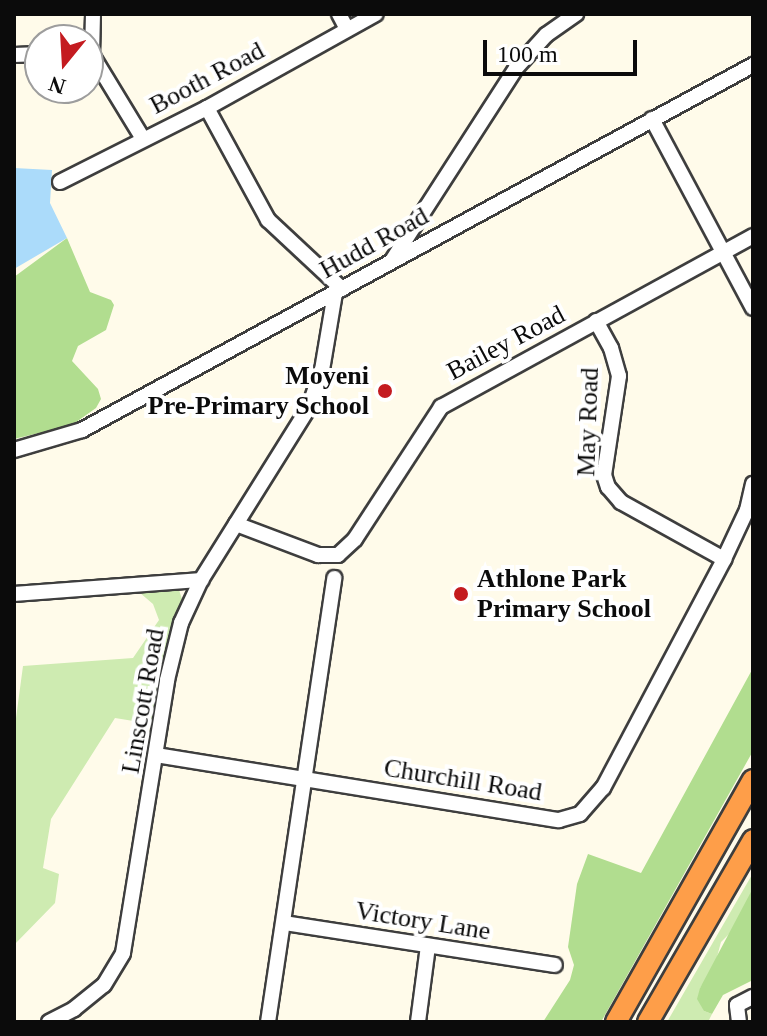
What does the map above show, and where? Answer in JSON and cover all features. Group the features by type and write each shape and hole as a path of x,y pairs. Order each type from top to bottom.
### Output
{"highway":[{"path":"616,1022 753,780"},
{"path":"648,1022 753,840"}],"street":[{"path":"339,14 347,29"},
{"name":"Booth Road","path":"60,182 207,108 376,14"},
{"path":"393,259 516,68 546,35 576,14"},
{"name":"Hudd Road","path":"14,450 82,430 753,65"},
{"path":"104,77 143,139"},
{"path":"207,108 268,220 338,291"},
{"path":"652,119 753,308"},
{"name":"Bailey Road","path":"236,524 318,555 338,555 355,539 441,407 753,236"},
{"name":"Linscott Road","path":"58,1021 104,985 123,953 175,641 201,580 309,407 322,370 338,291"},
{"name":"May Road","path":"596,321 611,348 619,376 604,475 608,487 621,502 724,559"},
{"name":"Churchill Road","path":"156,755 559,820 580,814 603,788 724,559 747,510 753,484"},
{"path":"268,1022 334,578"},
{"path":"14,594 201,580"},
{"name":"Victory Lane","path":"284,923 555,965"},
{"path":"418,1022 428,946"},
{"path":"739,1022 737,1005 753,997"}],"green space":[{"path":"67,238 90,292 111,300 114,305 106,330 78,346 72,361 98,389 101,399 96,408 72,425 14,439 14,277"},
{"path":"179,590 182,599 164,653 152,724 115,718 51,819 43,868 59,874 55,903 14,945 14,733 23,666 133,658 159,620 153,604 139,592"},
{"path":"753,668 753,751 601,1022 543,1022 570,980 574,965 568,947 577,884 588,854 641,873"},
{"path":"753,873 753,888 735,928 721,942 714,968 700,988 704,1011 712,1014 708,1022 667,1022"},
{"path":"753,888 753,980 723,995 712,1014 704,1011 697,999 700,988"}],"water":[{"path":"14,168 52,170 50,203 67,238 14,269"}],"place":[{"name":"Moyeni Pre-Primary School","path":"385,391"},
{"name":"Athlone Park Primary School","path":"461,594"}]}
